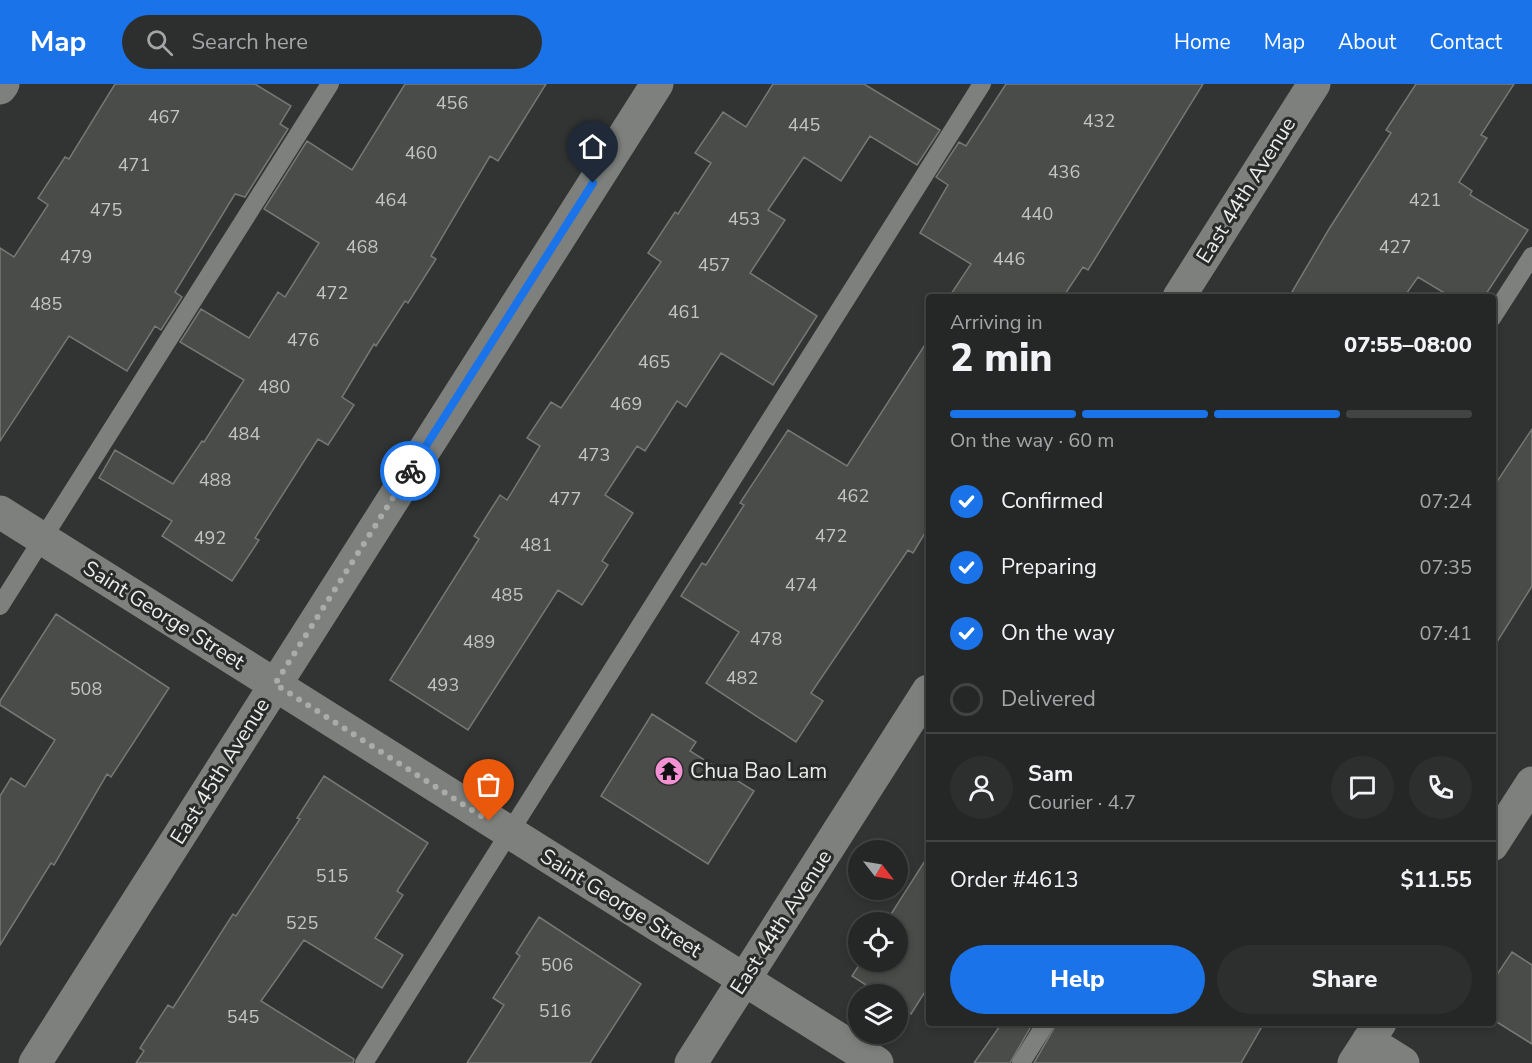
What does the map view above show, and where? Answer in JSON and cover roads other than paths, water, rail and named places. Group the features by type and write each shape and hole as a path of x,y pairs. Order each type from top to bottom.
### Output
{"street":[{"path":"0,88 3,84"},
{"name":"East 45th Avenue","path":"35,1063 657,84"},
{"name":"East 44th Avenue","path":"1181,294 1314,84"},
{"name":"Saint George Street","path":"0,512 877,1063"},
{"name":"East 44th Avenue","path":"691,1063 926,694"},
{"path":"1496,839 1532,783"},
{"path":"1368,1042 1403,1063"}],"lane":[{"path":"0,606 330,84"},
{"path":"364,1063 982,84"},
{"path":"1496,312 1532,256"},
{"path":"1021,1063 1044,1026"}],"place":[{"name":"Chua Bao Lam","path":"669,771"}]}
